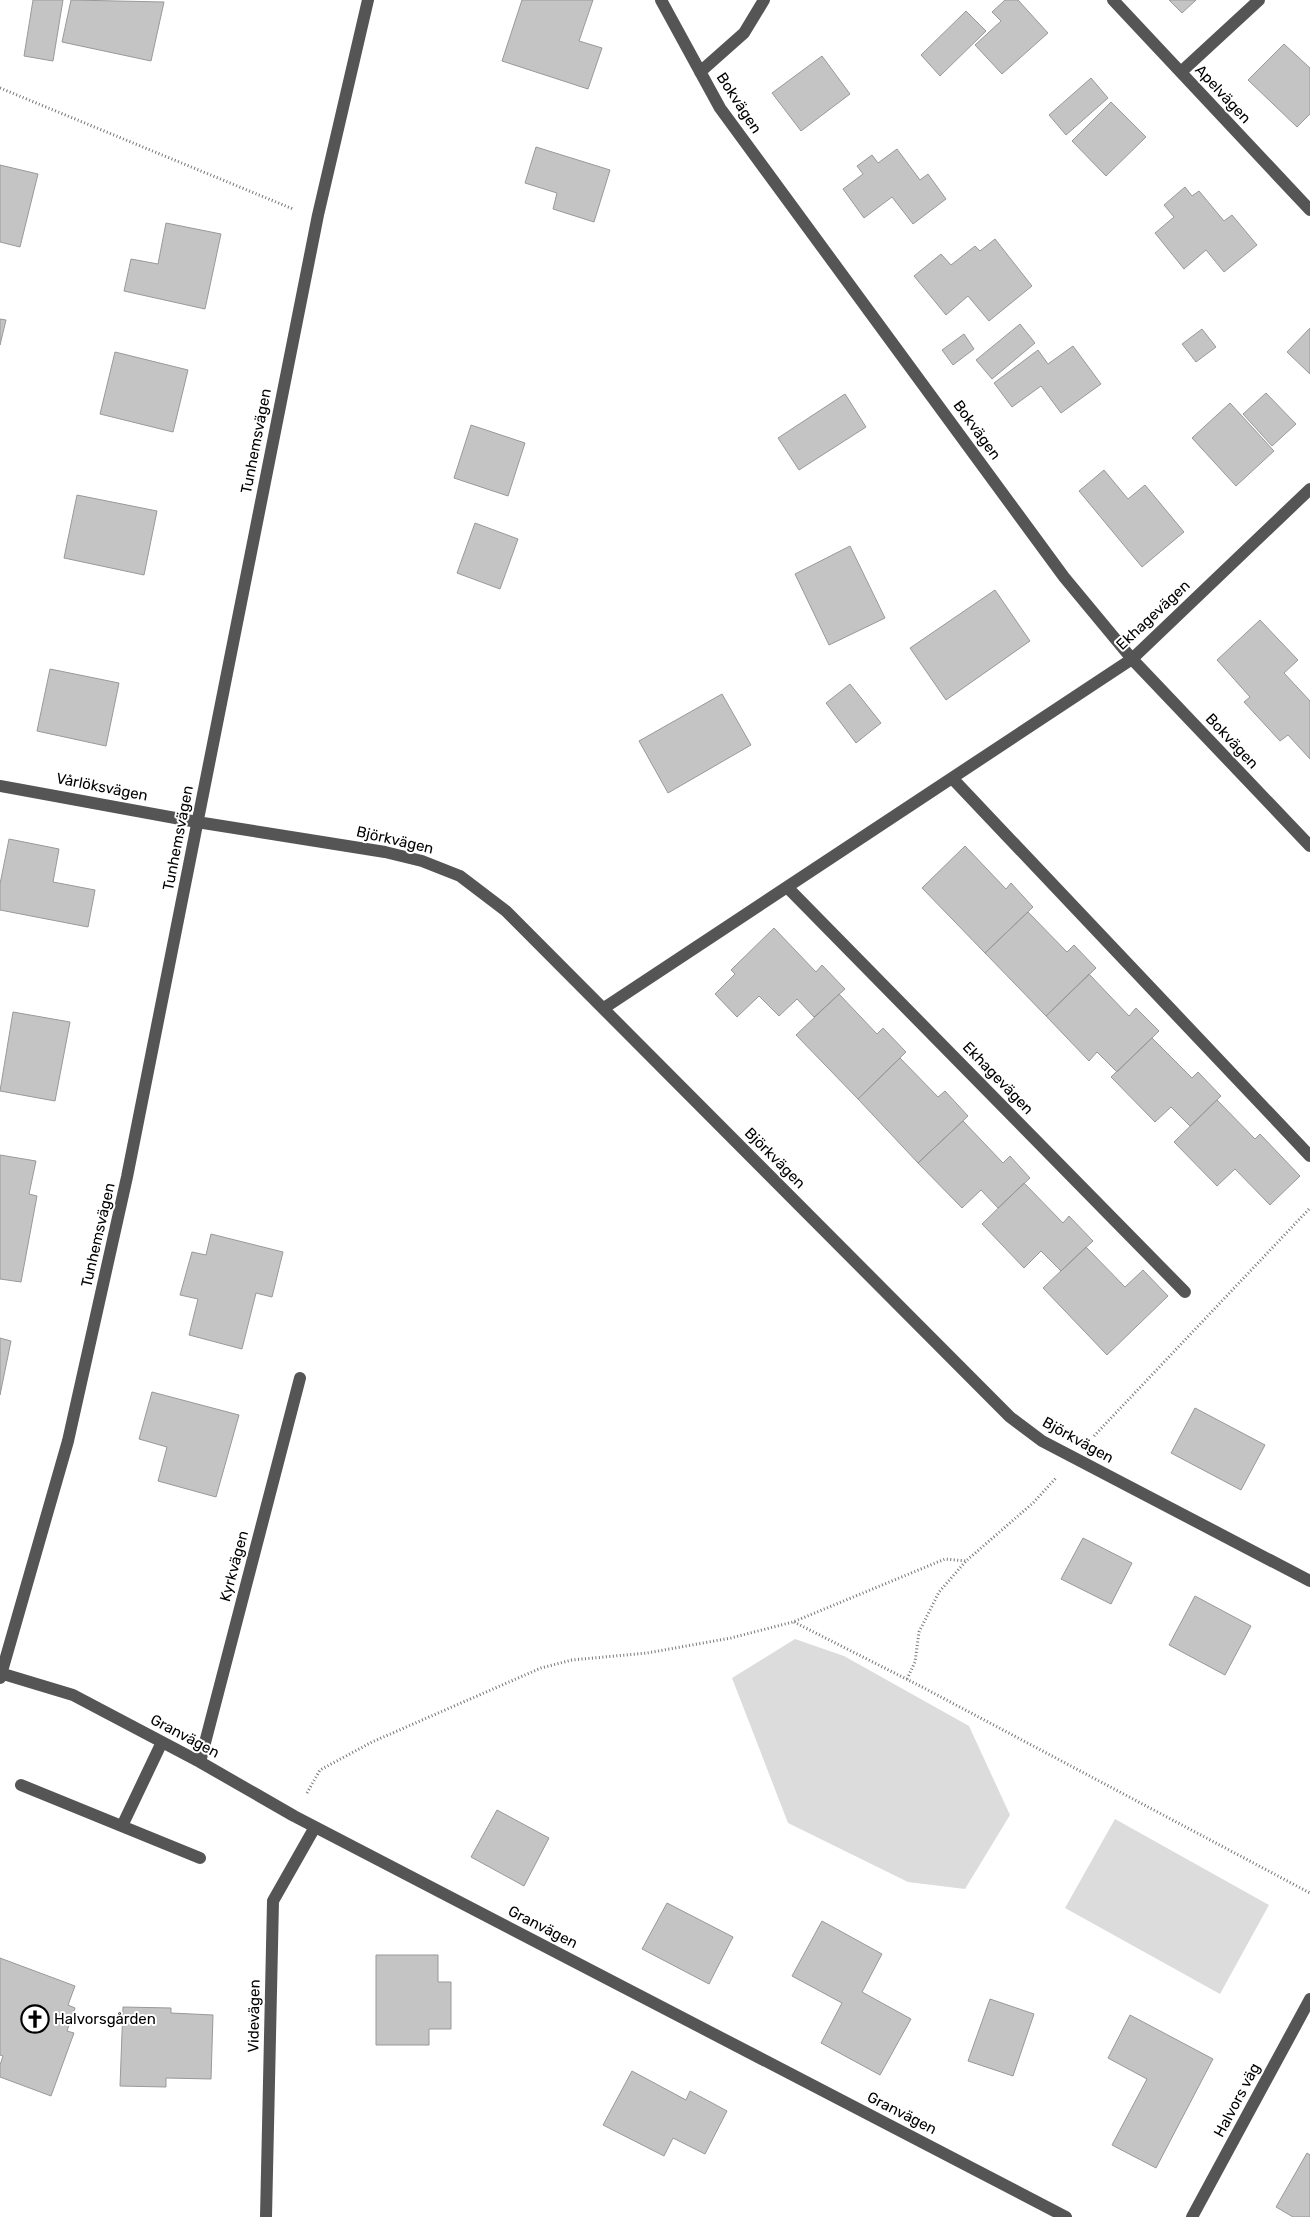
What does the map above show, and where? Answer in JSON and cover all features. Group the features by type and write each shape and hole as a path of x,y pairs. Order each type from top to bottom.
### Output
{"street":[{"name":"Tunhemsvägen","path":"1,1675 68,1442 127,1177 318,214 368,0"},
{"name":"Bokvägen","path":"660,0 720,108 1058,569 1132,659 1310,846"},
{"path":"700,72 744,32 764,0"},
{"name":"Apelvägen","path":"1113,0 1310,210"},
{"path":"1181,72 1259,0"},
{"name":"Ekhagevägen","path":"604,1008 1132,659 1310,489"},
{"path":"952,778 1310,1156"},
{"name":"Vårlöksvägen","path":"0,786 197,822"},
{"name":"Björkvägen","path":"197,822 385,852 422,861 460,876 506,912 604,1008 1010,1417 1042,1441 1310,1581"},
{"name":"Ekhagevägen","path":"787,887 1185,1292"},
{"name":"Kyrkvägen","path":"200,1762 300,1378"},
{"name":"Granvägen","path":"1,1675 73,1695 200,1762 294,1816 1066,2217"},
{"path":"122,1826 162,1742"},
{"path":"21,1785 200,1858"},
{"name":"Videvägen","path":"266,2217 273,1901 315,1826"},
{"name":"Halvors väg","path":"1192,2217 1310,1998"}],"path":[{"path":"0,88 294,209"},
{"path":"907,1679 915,1662 919,1632 939,1592 966,1561 1033,1502 1207,1315 1310,1208"},
{"path":"294,1816 320,1770 372,1742 541,1668 572,1660 647,1653 731,1638 793,1622 945,1559 966,1561"},
{"path":"793,1622 907,1679 1310,1893"}],"shaded area":[{"path":"795,1639 844,1656 969,1726 1010,1815 965,1889 908,1882 788,1823 732,1678"},
{"path":"1115,1819 1269,1905 1220,1994 1065,1908"}],"building":[{"path":"33,0 63,0 53,61 24,56"},
{"path":"71,0 164,2 151,61 62,42"},
{"path":"522,0 593,0 579,41 602,48 588,89 502,61"},
{"path":"1005,0 1018,0 1048,33 1002,74 975,45 1001,21 992,12"},
{"path":"1169,0 1196,0 1182,13"},
{"path":"966,11 986,31 940,76 921,55"},
{"path":"1284,44 1310,68 1310,114 1297,127 1248,80"},
{"path":"822,56 850,94 801,131 772,93"},
{"path":"1091,78 1108,98 1066,135 1049,115"},
{"path":"1111,102 1146,137 1106,176 1072,141"},
{"path":"536,147 610,170 594,222 553,209 557,193 525,183"},
{"path":"897,149 920,180 928,174 946,199 913,224 892,197 864,218 843,189 863,174 857,166 872,155 878,163"},
{"path":"0,165 38,174 20,247 0,242"},
{"path":"1185,187 1192,196 1199,191 1224,221 1232,215 1257,245 1224,272 1206,250 1184,269 1155,233 1174,217 1164,205"},
{"path":"166,223 221,234 205,309 124,291 131,259 158,264"},
{"path":"995,239 1032,286 989,321 968,296 946,315 914,276 941,254 951,265 975,246 980,251"},
{"path":"0,319 6,320 0,345"},
{"path":"1020,324 1035,343 992,379 976,360"},
{"path":"1310,328 1310,374 1287,352"},
{"path":"1202,329 1216,347 1196,362 1182,344"},
{"path":"964,334 974,349 953,365 942,350"},
{"path":"1073,346 1101,384 1061,413 1041,386 1012,407 994,383 1038,350 1048,364"},
{"path":"115,352 188,370 173,432 100,414"},
{"path":"1266,393 1296,424 1272,446 1243,414"},
{"path":"845,394 866,427 799,470 778,438"},
{"path":"1230,403 1274,451 1236,486 1192,438"},
{"path":"471,425 525,443 508,496 454,478"},
{"path":"1104,470 1128,499 1145,485 1184,532 1142,567 1079,491"},
{"path":"77,495 157,511 144,575 64,558"},
{"path":"475,523 518,539 500,589 457,573"},
{"path":"850,546 885,618 829,645 795,574"},
{"path":"995,590 1030,641 946,700 910,648"},
{"path":"1260,620 1298,660 1284,673 1310,701 1310,759 1288,735 1280,741 1244,702 1250,697 1217,660"},
{"path":"50,669 119,683 106,746 37,731"},
{"path":"850,684 881,723 856,743 826,703"},
{"path":"722,694 751,745 668,793 639,741"},
{"path":"9,839 59,849 53,882 95,890 88,927 0,910 0,884"},
{"path":"965,846 1006,889 1011,883 1033,907 985,953 922,888"},
{"path":"1028,912 1067,952 1074,945 1096,968 1046,1016 985,953"},
{"path":"774,928 816,972 822,965 845,989 814,1017 797,999 779,1016 759,996 737,1017 715,994 735,974 731,970"},
{"path":"1089,974 1129,1016 1136,1008 1159,1031 1117,1072 1097,1052 1089,1061 1046,1016"},
{"path":"839,994 877,1034 883,1028 906,1052 858,1099 796,1035"},
{"path":"13,1012 70,1022 55,1101 0,1091"},
{"path":"1152,1038 1192,1078 1198,1072 1221,1096 1190,1126 1171,1107 1155,1122 1111,1077"},
{"path":"900,1058 938,1097 945,1091 968,1116 918,1163 858,1099"},
{"path":"1217,1100 1255,1139 1260,1134 1300,1176 1270,1205 1235,1169 1217,1186 1174,1142"},
{"path":"963,1121 1003,1163 1010,1156 1030,1178 998,1208 981,1190 962,1208 918,1163"},
{"path":"0,1155 36,1161 29,1194 37,1196 21,1282 0,1279"},
{"path":"1024,1183 1063,1223 1069,1216 1093,1241 1061,1271 1041,1251 1024,1268 982,1224"},
{"path":"211,1234 283,1252 272,1297 256,1293 242,1349 189,1335 198,1299 180,1295 192,1252 206,1255"},
{"path":"1086,1247 1125,1287 1143,1270 1168,1296 1107,1355 1043,1288"},
{"path":"0,1338 11,1341 0,1395"},
{"path":"152,1392 239,1415 216,1497 158,1481 167,1447 139,1439"},
{"path":"1195,1408 1265,1445 1241,1490 1171,1453"},
{"path":"1083,1538 1132,1563 1111,1604 1061,1579"},
{"path":"1195,1596 1251,1626 1225,1675 1169,1645"},
{"path":"497,1810 549,1838 524,1886 471,1857"},
{"path":"667,1903 733,1937 709,1984 642,1949"},
{"path":"822,1921 882,1954 862,1992 911,2019 880,2075 821,2043 842,2003 792,1976"},
{"path":"376,1955 438,1955 438,1982 451,1982 451,2029 429,2029 429,2045 376,2045"},
{"name":"Halvorsgården","path":"0,1958 75,1986 68,2005 75,2008 67,2031 74,2033 51,2096 0,2077 0,2065 3,2056 0,2055"},
{"path":"990,1999 1034,2014 1013,2076 968,2061"},
{"path":"123,2007 171,2008 171,2013 213,2015 211,2079 166,2078 166,2087 120,2086"},
{"path":"1130,2015 1213,2059 1156,2168 1112,2145 1147,2079 1108,2058"},
{"path":"632,2071 686,2100 690,2091 727,2111 705,2154 673,2138 664,2156 603,2125"},
{"path":"1307,2153 1310,2155 1310,2217 1293,2217 1276,2207"}],"place":[{"name":"Halvorsgården","path":"35,2019"}]}
